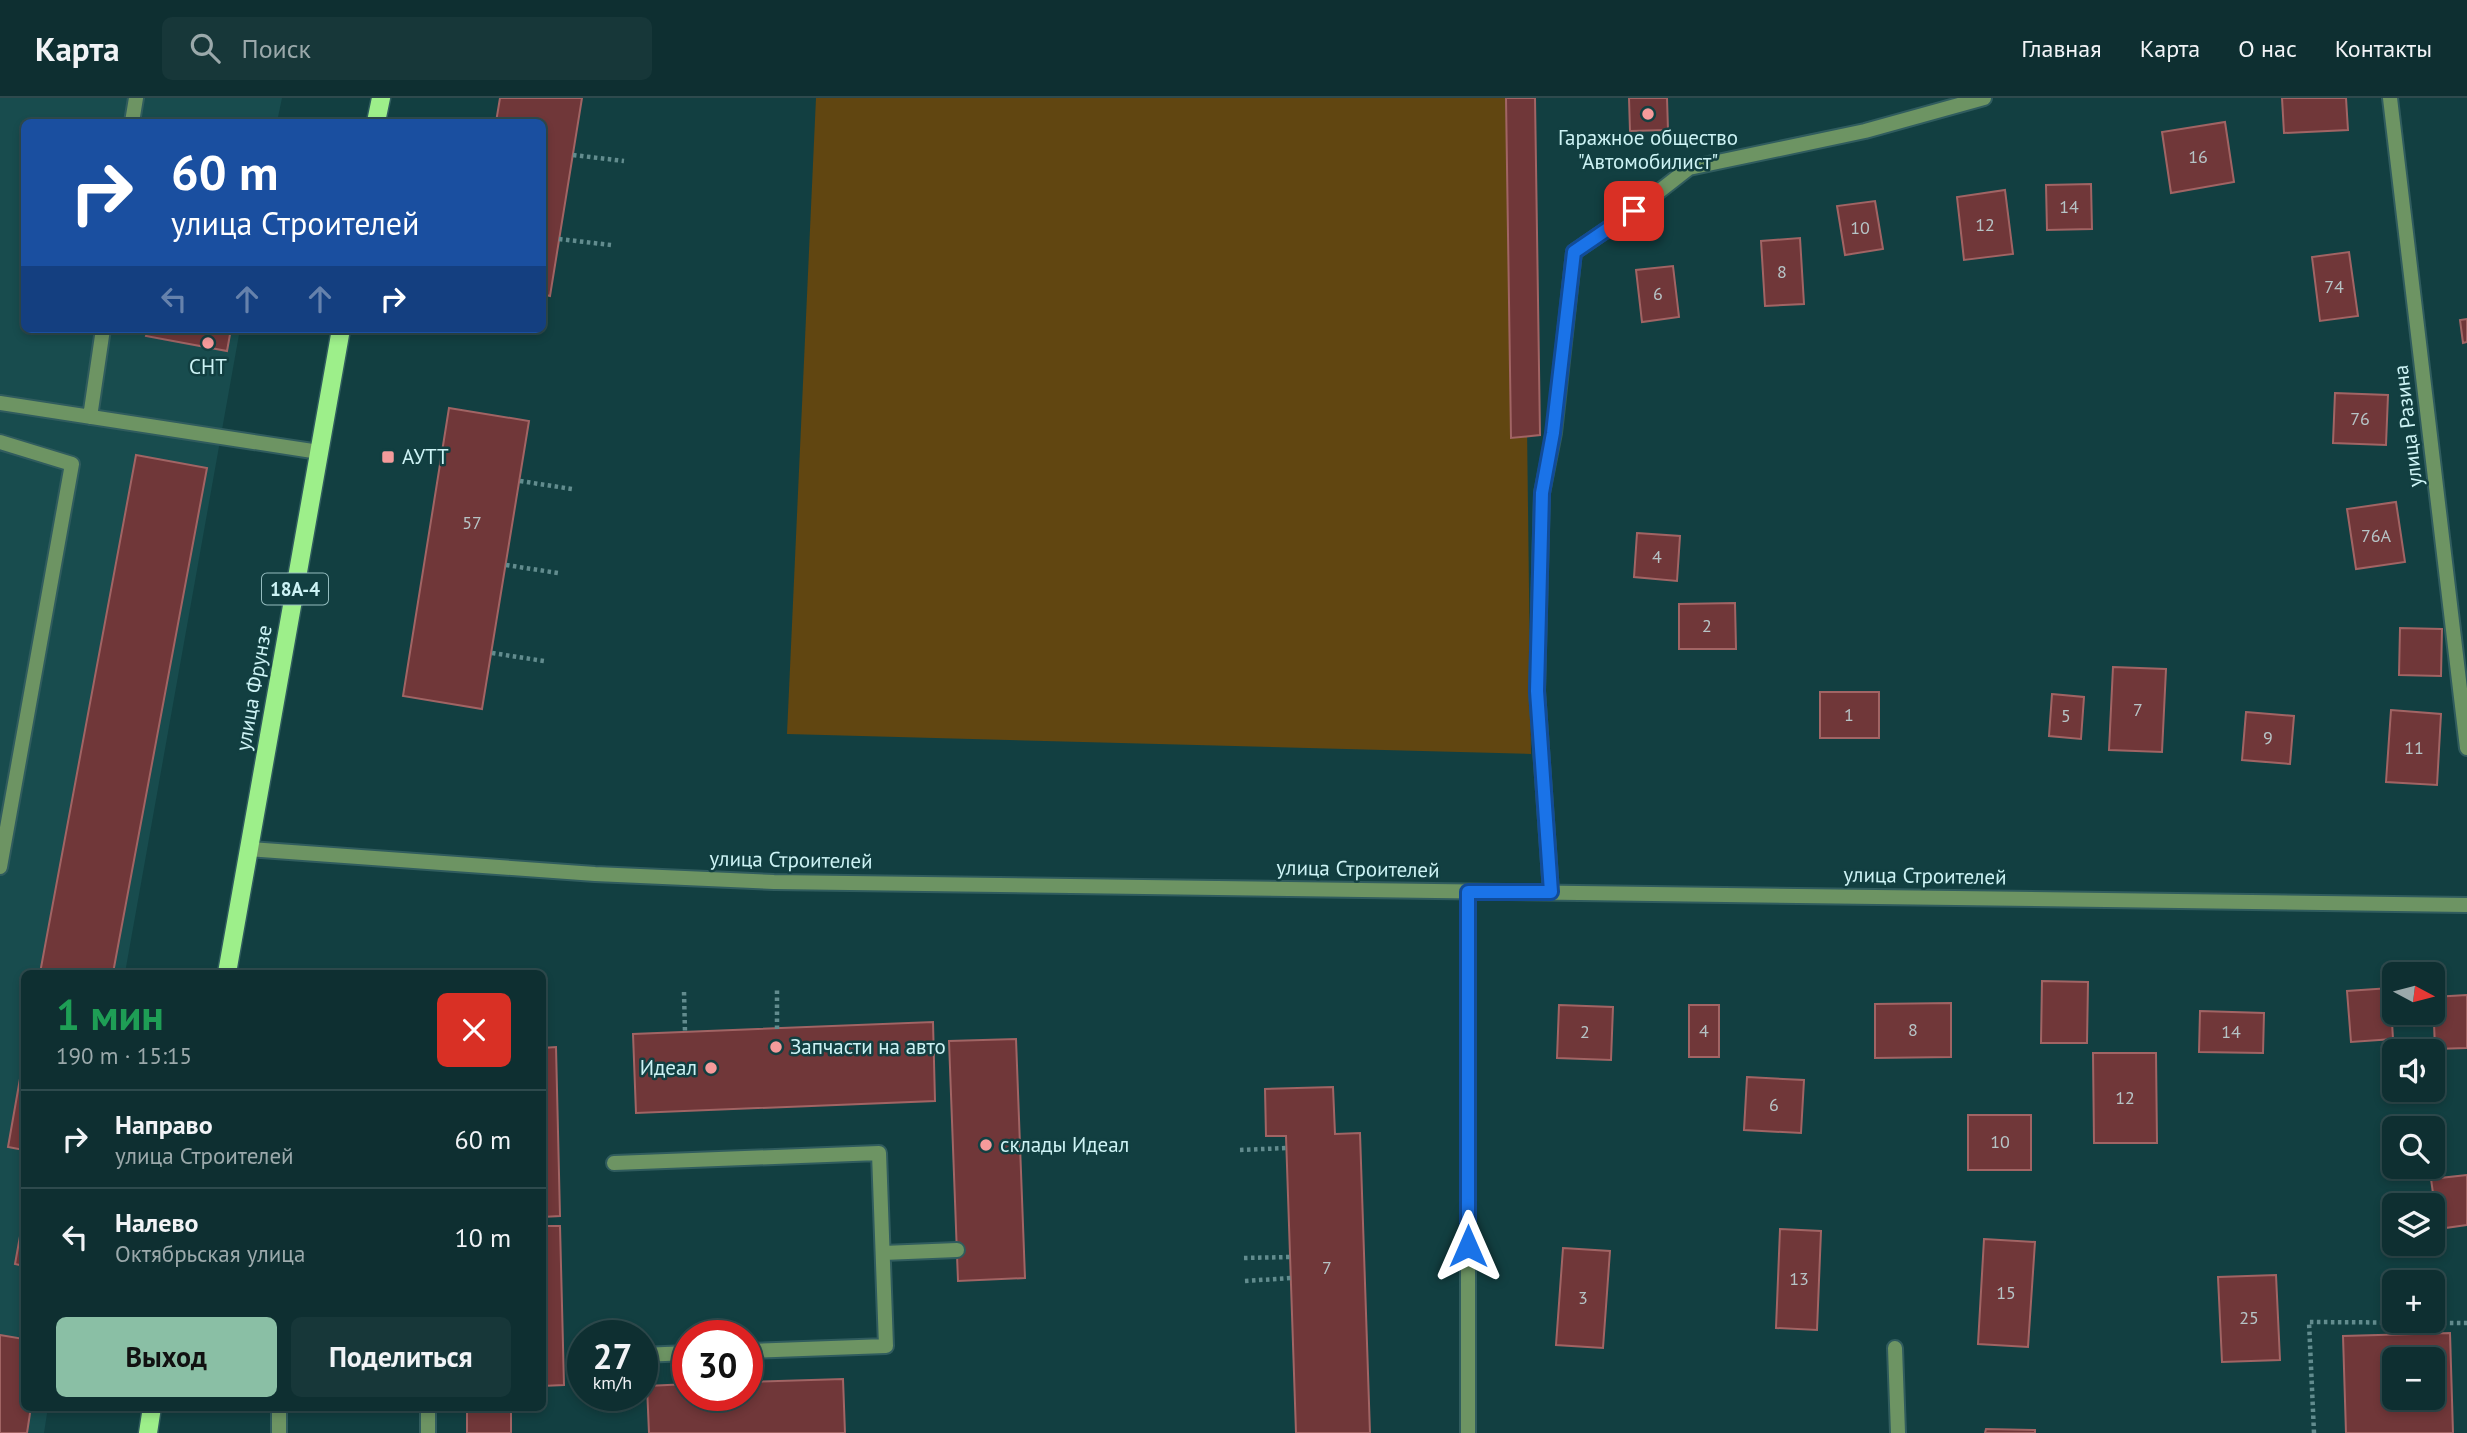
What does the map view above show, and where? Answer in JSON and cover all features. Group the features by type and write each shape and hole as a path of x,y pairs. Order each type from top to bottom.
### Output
{"main road":[{"path":"377,119 381,98"},
{"name":"улица Фрунзе","path":"228,970 340,333"},
{"path":"148,1433 151,1411"}],"street":[{"path":"132,119 136,98"},
{"path":"1551,892 1537,691 1542,493 1553,433 1574,252 1634,211 1689,168 1865,131 1984,98"},
{"name":"улица Разина","path":"2390,98 2467,748"},
{"path":"90,417 102,333"},
{"path":"0,403 320,452"},
{"path":"0,442 72,464 0,867"},
{"name":"улица Строителей","path":"249,849 583,873 728,880 2467,905"},
{"path":"1468,892 1468,1433"},
{"path":"614,1163 879,1153 886,1346 763,1350"},
{"path":"883,1253 957,1250"},
{"path":"1895,1348 1898,1433"},
{"path":"279,1411 279,1433"},
{"path":"428,1411 428,1433"}],"path":[{"path":"573,155 624,161"},
{"path":"559,239 611,245"},
{"path":"520,481 572,489"},
{"path":"506,565 558,573"},
{"path":"492,653 544,661"},
{"path":"777,990 777,1029"},
{"path":"684,992 685,1032"},
{"path":"1240,1150 1287,1148"},
{"path":"1244,1258 1290,1257"},
{"path":"1245,1281 1291,1278"},
{"path":"2314,1433 2309,1322 2467,1322"}],"shaded area":[{"name":"СНТ","path":"0,98 282,98 278,119 21,119 21,333 239,333 126,970 21,970 21,1411 47,1411 44,1433 0,1433"},
{"path":"816,98 1523,98 1531,754 787,734"}],"building":[{"path":"500,98 582,98 550,296 546,295 546,119 496,119"},
{"path":"1506,98 1535,98 1540,435 1511,438"},
{"name":"Гаражное общество \"Автомобилист\"","path":"1629,98 1667,98 1668,130 1630,131"},
{"path":"2282,98 2346,98 2348,130 2284,133"},
{"path":"2225,122 2234,182 2171,193 2162,132"},
{"path":"2091,184 2092,229 2047,230 2046,185"},
{"path":"2005,190 2013,254 1964,260 1957,197"},
{"path":"1875,201 1883,249 1845,255 1837,206"},
{"path":"1800,238 1804,304 1765,306 1761,241"},
{"path":"2349,252 2358,316 2320,321 2312,257"},
{"path":"1673,266 1679,317 1642,322 1636,270"},
{"path":"2467,319 2467,342 2463,343 2460,320"},
{"name":"СНТ","path":"147,333 230,333 227,351 146,336"},
{"path":"2335,393 2388,395 2386,445 2333,443"},
{"path":"449,408 529,421 482,709 403,696"},
{"path":"136,455 207,468 114,970 41,970"},
{"path":"2396,502 2405,562 2356,569 2347,509"},
{"path":"1637,533 1680,536 1677,581 1634,577"},
{"path":"1735,603 1736,649 1679,649 1679,604"},
{"path":"2400,628 2442,629 2441,676 2399,675"},
{"path":"2113,667 2166,669 2162,752 2109,750"},
{"path":"1820,692 1879,692 1879,738 1820,738"},
{"path":"2052,694 2084,697 2081,739 2049,736"},
{"path":"2391,710 2441,714 2437,785 2386,782"},
{"path":"2246,712 2294,716 2290,764 2242,760"},
{"path":"2042,981 2088,982 2087,1043 2041,1043"},
{"path":"2382,989 2382,1026 2392,1026 2393,1039 2351,1042 2347,991"},
{"path":"2467,995 2467,1048 2445,1049 2445,1039 2435,1039 2434,1026 2445,1026 2445,996"},
{"path":"1951,1003 1951,1057 1875,1058 1875,1004"},
{"path":"1559,1005 1613,1007 1611,1060 1557,1058"},
{"path":"1689,1005 1719,1005 1719,1057 1689,1057"},
{"path":"2200,1011 2264,1013 2263,1053 2199,1052"},
{"path":"933,1022 935,1101 636,1113 633,1034"},
{"name":"склады Идеал","path":"1016,1039 1025,1278 958,1281 949,1041"},
{"path":"556,1047 560,1216 546,1217 546,1048"},
{"path":"2093,1053 2156,1053 2157,1143 2094,1143"},
{"path":"21,1073 21,1149 8,1147"},
{"path":"1747,1077 1804,1080 1801,1133 1744,1130"},
{"path":"1333,1087 1335,1134 1360,1133 1370,1433 1296,1433 1286,1136 1266,1136 1265,1089"},
{"path":"1968,1115 2031,1115 2031,1170 1968,1170"},
{"path":"2467,1175 2467,1225 2445,1228 2445,1193 2433,1193 2431,1179"},
{"path":"546,1226 560,1226 564,1385 546,1386"},
{"path":"1780,1229 1821,1231 1817,1330 1776,1328"},
{"path":"21,1231 21,1265 15,1264"},
{"path":"1984,1239 2035,1242 2028,1347 1978,1344"},
{"path":"1563,1248 1610,1251 1603,1348 1556,1345"},
{"path":"2276,1275 2280,1360 2222,1362 2218,1277"},
{"path":"2450,1333 2453,1433 2346,1433 2343,1336"},
{"path":"0,1335 21,1338 21,1411 30,1411 27,1433 0,1433"},
{"path":"843,1379 845,1433 649,1433 648,1411 658,1411 658,1385 672,1385 672,1411 763,1411 763,1382"},
{"path":"467,1411 511,1411 511,1433 467,1433"},
{"path":"1986,1429 2035,1430 2035,1433 1985,1433"}],"place":[{"name":"Гаражное общество \"Автомобилист\"","path":"1648,114"},
{"name":"СНТ","path":"208,343"},
{"name":"АУТТ","path":"388,457"},
{"name":"Запчасти на авто","path":"776,1047"},
{"name":"Идеал","path":"711,1068"},
{"name":"склады Идеал","path":"986,1145"}],"route":[{"path":"1468,1246 1468,892 1551,892 1537,691 1542,493 1553,433 1574,252 1634,211"}]}
